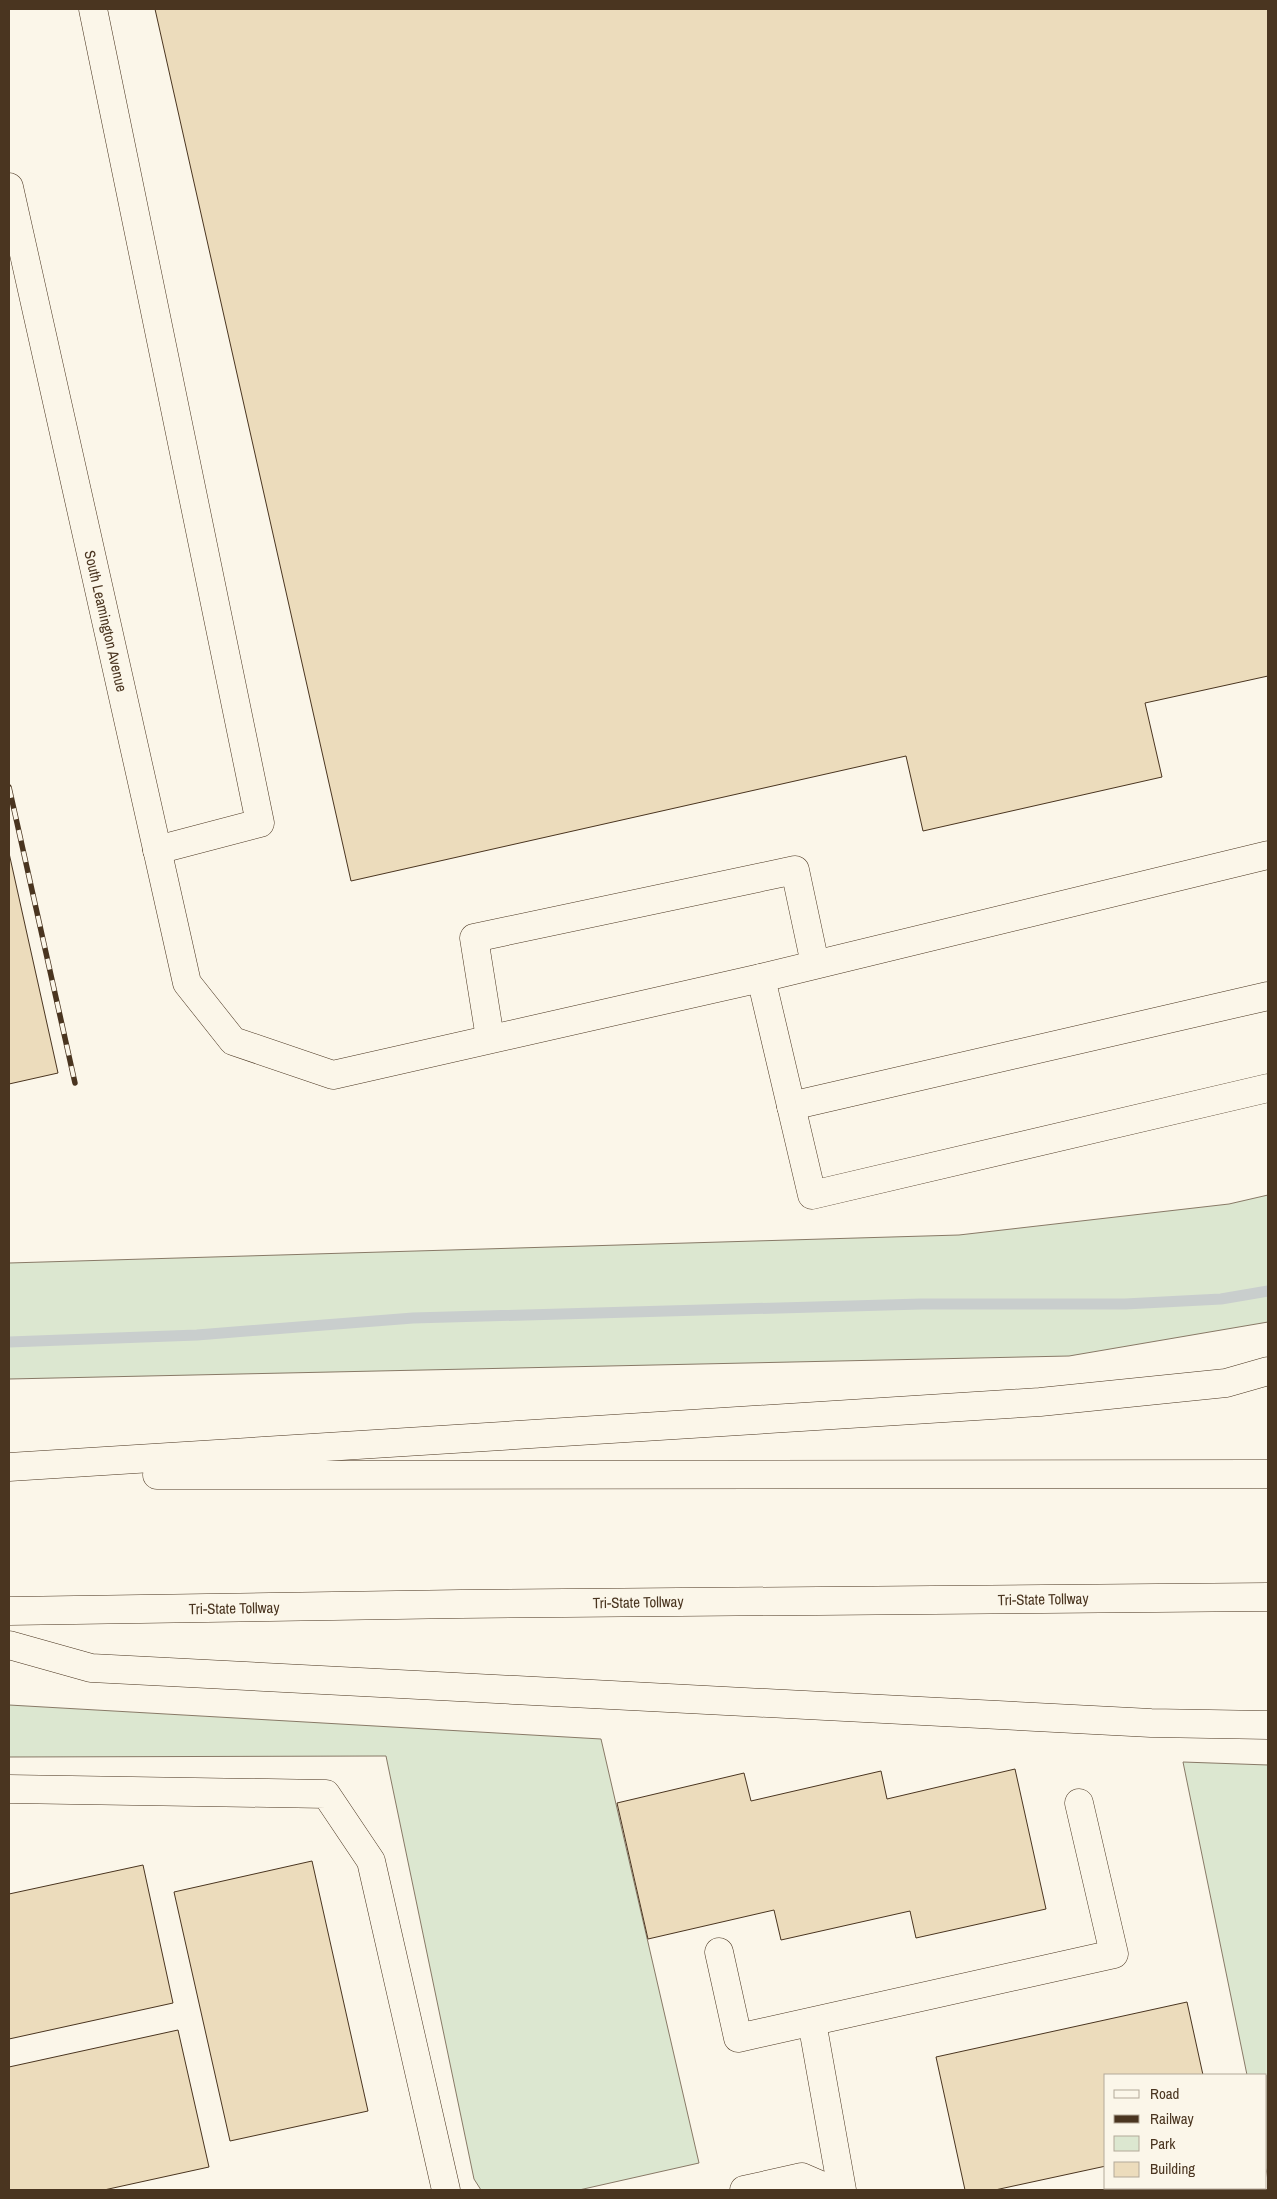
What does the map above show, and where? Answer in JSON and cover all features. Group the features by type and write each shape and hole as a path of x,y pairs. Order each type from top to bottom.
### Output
{"main road":[{"path":"93,9 260,823 157,850"},
{"name":"South Leamington Avenue","path":"9,187 187,983 232,1042 333,1075 490,1038"},
{"path":"815,964 795,870 474,938 490,1038 761,978 1268,855"},
{"path":"761,978 812,1195 1268,1088"},
{"path":"791,1106 1268,996"},
{"path":"9,1467 1040,1402 1226,1383 1268,1371"},
{"path":"9,1475 1268,1474"},
{"name":"Tri-State Tollway","path":"9,1611 490,1604 1268,1597"},
{"path":"9,1645 91,1668 1152,1723 1268,1725"},
{"path":"9,1789 326,1794 371,1861 446,2190"},
{"path":"719,1952 738,2038 1114,1954 1079,1803"},
{"path":"812,2022 842,2190"},
{"path":"744,2190 802,2177 832,2190"}],"green space":[{"path":"1268,1195 1268,1322 1069,1356 9,1379 9,1263 959,1235 1229,1204"},
{"path":"9,1705 601,1739 699,2163 579,2190 481,2190 474,2179 386,1756 9,1757"},
{"path":"1183,1762 1268,1765 1268,2181 1267,2074 1247,2074"}],"building":[{"path":"155,9 1268,9 1268,676 1145,703 1162,777 923,831 906,756 351,881"},
{"path":"9,853 58,1073 9,1084"},
{"path":"1015,1769 1046,1909 916,1938 910,1911 781,1940 774,1910 648,1939 617,1803 744,1773 751,1801 881,1771 887,1799"},
{"path":"312,1861 368,2111 230,2141 174,1892"},
{"path":"143,1865 173,2003 9,2039 9,1894"},
{"path":"1187,2002 1203,2074 1104,2074 1104,2166 995,2190 965,2190 936,2057"},
{"path":"178,2030 209,2167 104,2190 9,2190 9,2067"},
{"path":"1228,2189 1229,2190 1116,2190"}],"waterway":[{"path":"9,1342 197,1335 413,1318 921,1304 1125,1304 1221,1299 1268,1291"}],"railway":[{"path":"9,787 75,1083"}]}
